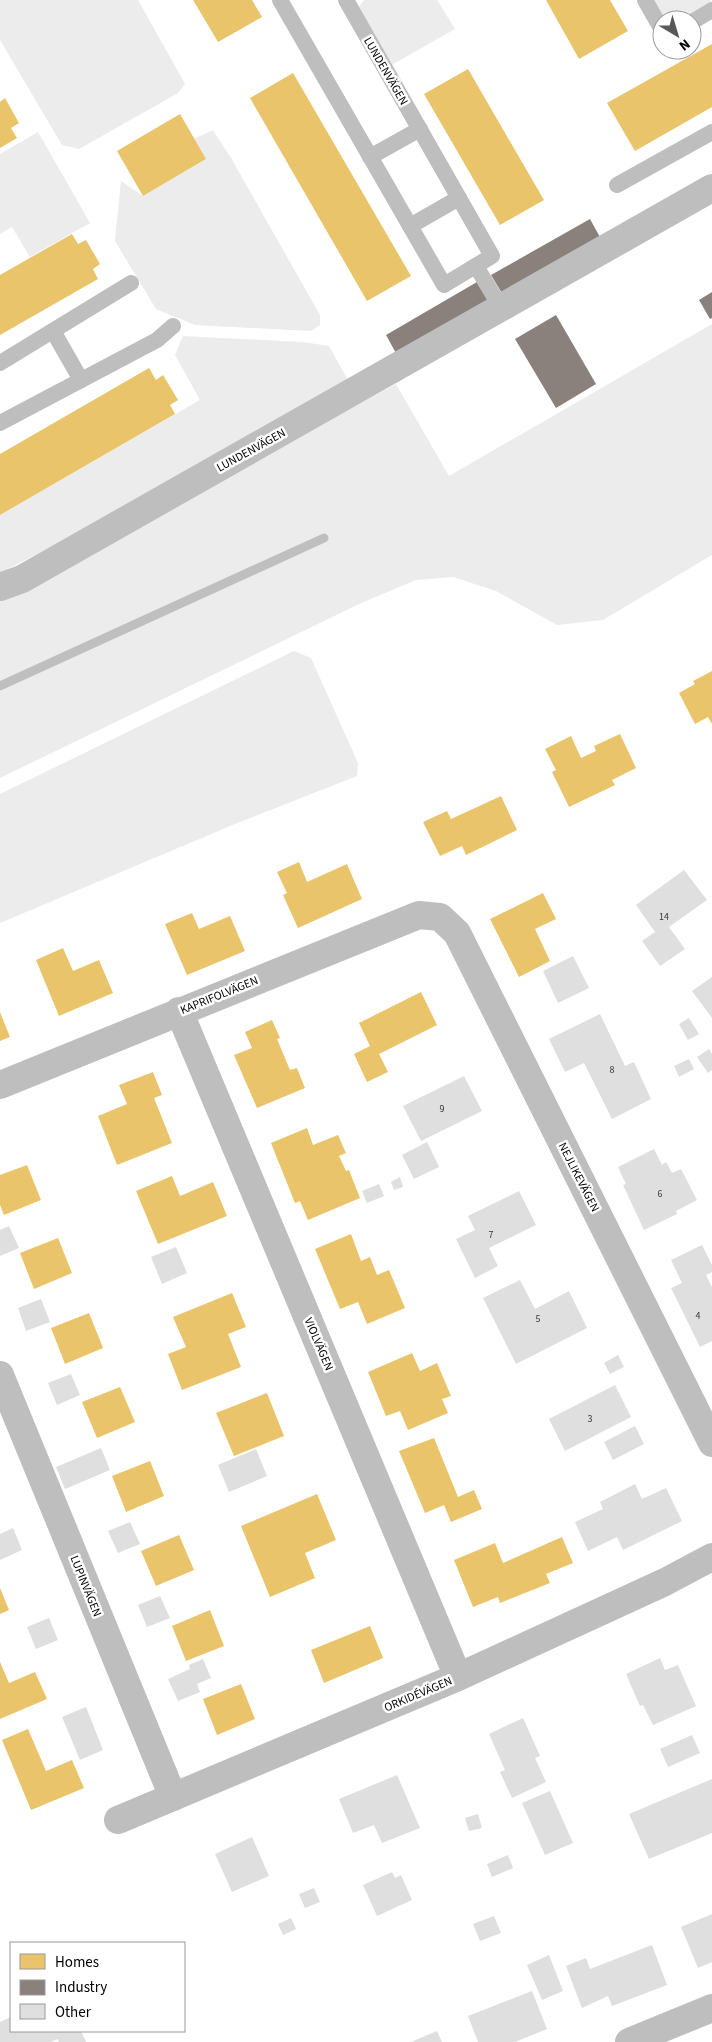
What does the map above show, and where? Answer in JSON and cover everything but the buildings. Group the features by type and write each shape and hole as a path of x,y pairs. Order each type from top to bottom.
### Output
{"street":[{"name":"LUNDENVÄGEN","path":"0,587 22,579 712,188"},
{"name":"KAPRIFOLVÄGEN","path":"0,1085 419,915 440,917"},
{"name":"NEJLIKEVÄGEN","path":"440,917 457,933 712,1443"},
{"name":"VIOLVÄGEN","path":"179,1011 458,1677"},
{"name":"LUPINVÄGEN","path":"0,1375 172,1797"},
{"name":"ORKIDÉVÄGEN","path":"118,1820 458,1677 665,1582 712,1557"},
{"path":"629,2042 712,2008"}],"lane":[{"name":"LUNDENVÄGEN","path":"280,0 444,285 492,256 346,0"},
{"path":"645,0 652,12"},
{"path":"370,157 420,129"},
{"path":"618,185 712,132"},
{"path":"410,226 459,198"},
{"path":"476,266 501,308"},
{"path":"0,363 131,283"},
{"path":"0,423 157,340 173,326"},
{"path":"53,331 81,380"}],"shaded area":[{"path":"0,0 138,0 185,84 178,93 79,149 62,145 0,40"},
{"path":"364,0 437,0 455,29 390,66 358,8"},
{"path":"651,0 711,0 710,5 702,10 656,10"},
{"path":"213,130 231,158 320,315 320,325 311,331 195,325 156,309 115,241 121,181 143,196 205,160 194,139"},
{"path":"38,132 90,223 30,257 12,227 0,234 0,154"},
{"path":"712,324 712,555 603,620 557,625 496,591 453,577 416,580 359,604 0,778 0,599 396,384 449,476"},
{"path":"183,336 303,342 329,346 348,380 121,511 0,573 0,515 200,400 175,355"},
{"path":"294,651 311,658 358,763 357,776 235,824 0,923 0,794"}],"waterway":[{"path":"0,686 324,538"}]}
